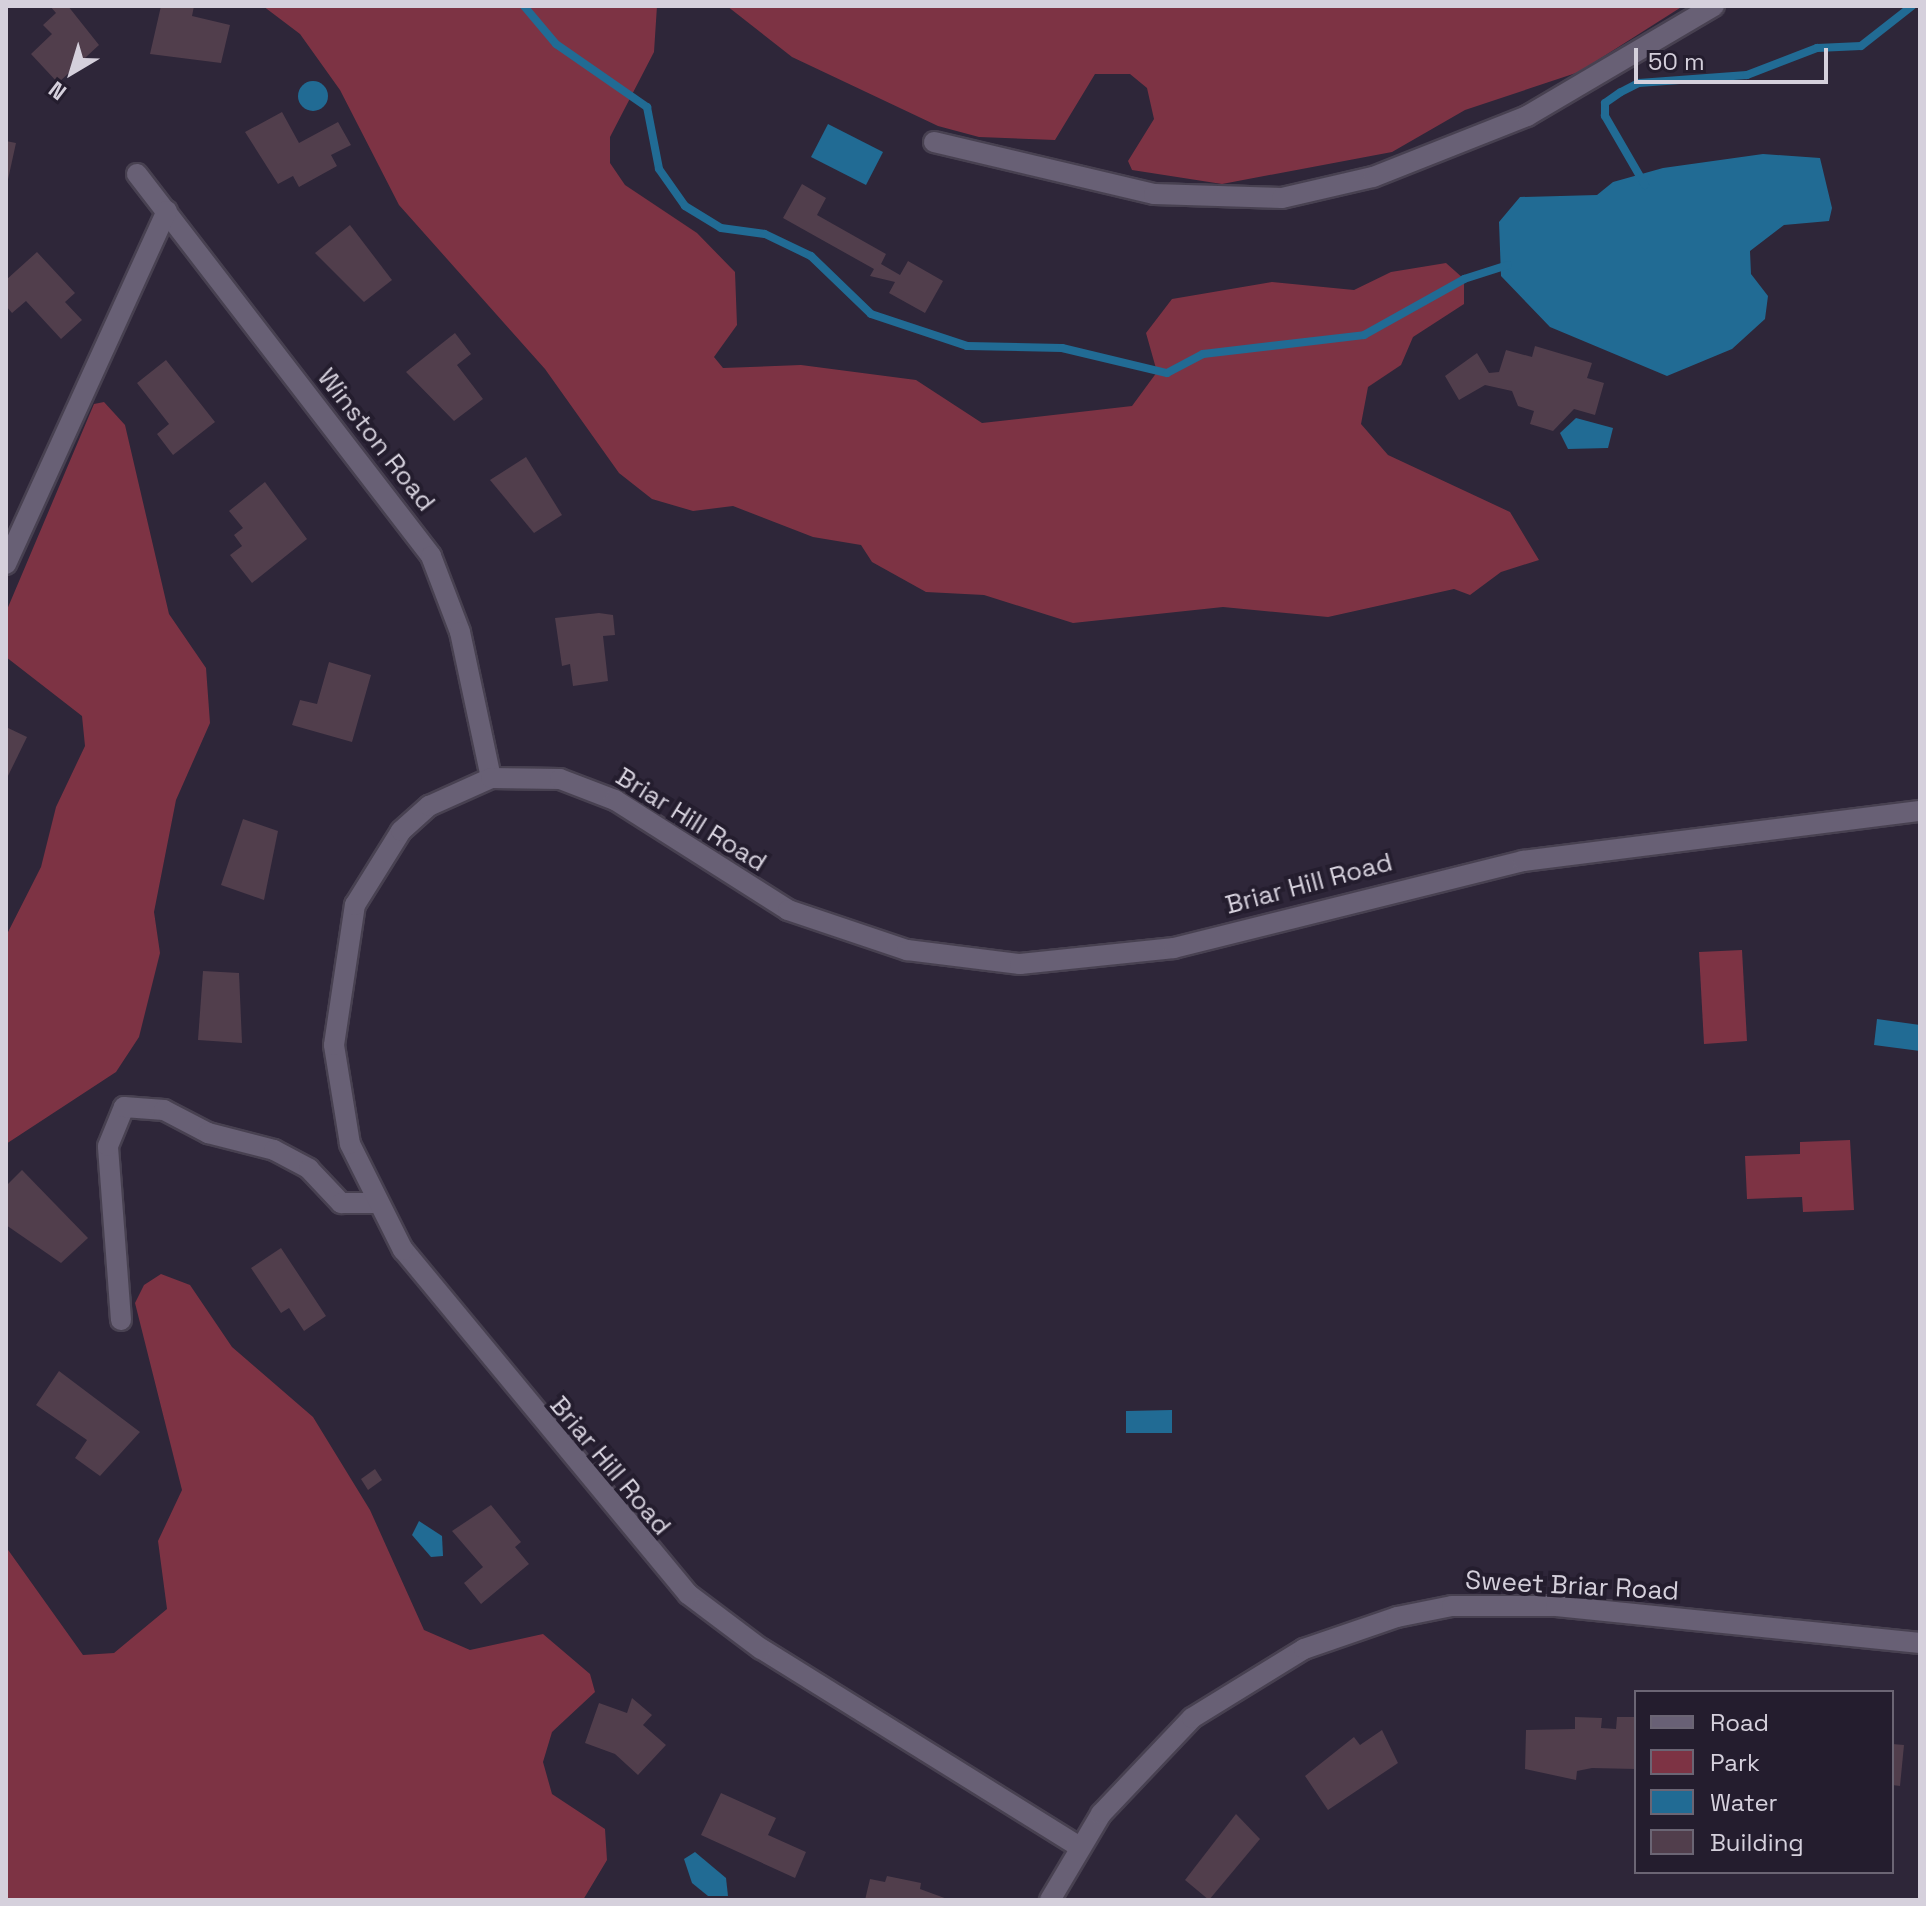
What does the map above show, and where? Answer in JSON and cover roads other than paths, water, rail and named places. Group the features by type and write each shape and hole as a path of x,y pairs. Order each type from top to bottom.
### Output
{"street":[{"path":"934,142 1154,194 1229,202 1349,184 1527,116 1714,6"},
{"name":"Winston Road","path":"137,174 431,556 460,632 491,778"},
{"path":"6,564 167,211"},
{"name":"Briar Hill Road","path":"1078,1846 770,1655 688,1594 472,1337 376,1203 350,1144 334,1045 355,905 401,831 429,806 491,778 587,786 735,882 847,932 907,950 1020,964 1174,948 1323,905 1523,861 1920,811"},
{"path":"121,1320 108,1146 124,1107 164,1110 208,1133 274,1150 309,1169 341,1203 376,1203"},
{"name":"Sweet Briar Road","path":"1050,1900 1078,1846 1167,1740 1220,1697 1304,1649 1397,1617 1452,1606 1556,1606 1920,1643"}],"water":[{"path":"313,81 324,85 328,96 324,107 313,111 302,107 298,96 302,85"},
{"path":"828,124 883,152 866,185 811,157"},
{"path":"1763,154 1820,158 1832,208 1829,221 1784,225 1750,251 1751,274 1768,296 1765,319 1732,349 1667,376 1550,327 1501,276 1499,222 1520,197 1597,195 1613,182 1663,168"},
{"path":"1576,418 1613,428 1608,448 1568,449 1560,433"},
{"path":"1877,1019 1920,1025 1920,1051 1874,1045"},
{"path":"1172,1410 1172,1433 1126,1433 1126,1411"},
{"path":"419,1521 442,1536 443,1556 431,1557 412,1535"},
{"path":"695,1852 726,1878 728,1896 708,1896 692,1883 684,1859"}],"waterway":[{"path":"524,6 556,44 647,107 659,169 685,206 721,228 765,234 811,256 871,314 967,346 1062,348 1167,373 1203,354 1364,335 1464,279 1508,265"},
{"path":"1645,185 1605,116 1605,103 1621,92 1639,83 1747,75 1817,48 1861,46 1912,6"}]}
